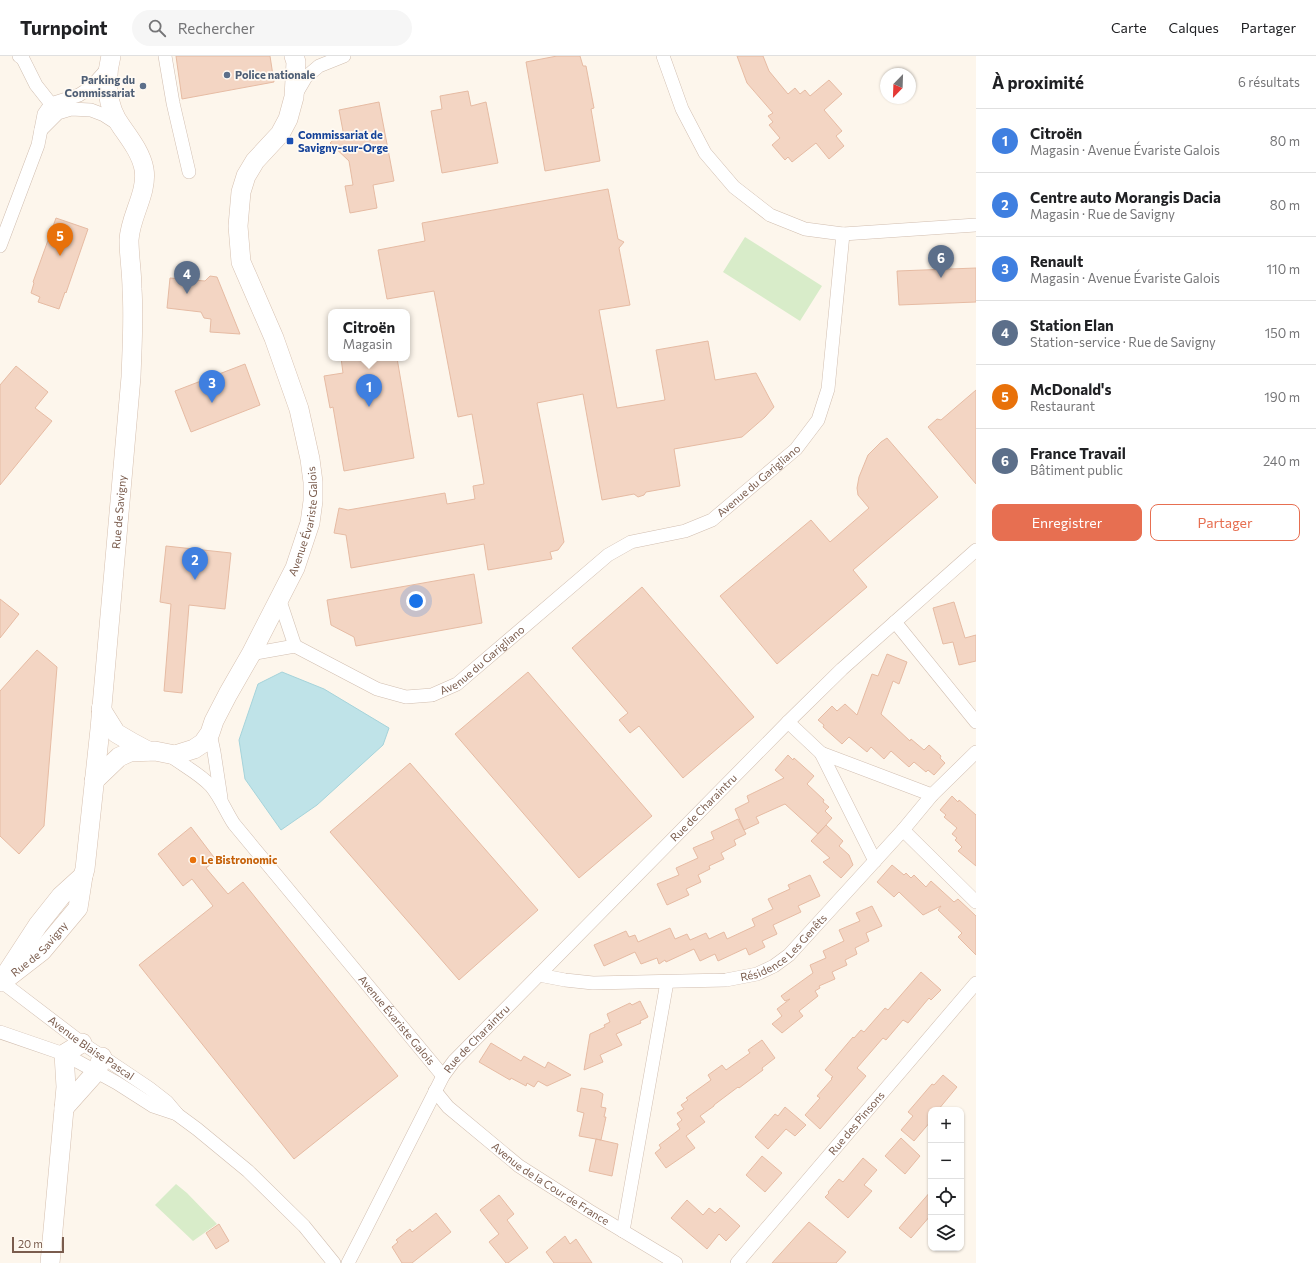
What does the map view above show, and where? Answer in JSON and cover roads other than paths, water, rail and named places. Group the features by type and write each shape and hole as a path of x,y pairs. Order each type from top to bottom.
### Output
{"main road":[{"name":"Avenue Évariste Galois","path":"94,780 119,757 130,752 155,751 175,755 194,750 203,743 210,733 214,721 251,654 294,568 310,523 313,501 310,459 298,409 274,338 241,262 238,226 240,200 246,176 255,161 280,134 288,119 294,97 296,62 294,56"},
{"name":"Rue de Savigny","path":"1,983 38,926 62,896 83,876 85,869 131,377 133,323 129,240 130,227 144,182 144,168 137,150 120,125 108,98 110,62"},
{"path":"101,709 116,732 133,744 149,751"},
{"path":"50,1263 66,1087 64,1054 82,1043"},
{"path":"64,1108 100,1064"}],"street":[{"path":"19,56 23,59 36,85 51,104"},
{"path":"165,56 173,103 189,172"},
{"path":"294,97 306,77 319,66 344,56"},
{"path":"663,56 682,109 705,153 734,187 770,215 805,229 843,234 976,226"},
{"path":"0,246 38,145 44,114 51,104 79,95 90,88 110,62"},
{"path":"41,130 58,114 71,109 91,110 104,115 120,125"},
{"name":"Avenue du Garigliano","path":"295,646 377,689 406,697 432,695 457,684 608,555 631,542 685,531 712,520 796,448 818,420 828,389 843,234"},
{"name":"Rue de Charaintru","path":"443,1076 461,1054 788,722 842,669 976,550"},
{"path":"251,654 295,646 279,598"},
{"path":"895,622 976,722"},
{"path":"788,722 821,753 875,861"},
{"name":"Avenue Évariste Galois","path":"210,733 221,800"},
{"name":"Résidence Les Genêts","path":"539,974 565,980 593,983 668,982 726,980 757,974 774,966 789,955 903,830 932,795 976,752"},
{"path":"821,753 932,795"},
{"name":"Avenue Évariste Galois","path":"168,754 210,785 221,800 234,824 443,1076"},
{"path":"903,830 976,902"},
{"path":"623,1231 668,982"},
{"name":"Avenue Blaise Pascal","path":"1,983 82,1043 100,1064 153,1106 178,1115 248,1170 304,1226 334,1263"},
{"name":"Rue des Pinsons","path":"736,1263 976,983"},
{"name":"Avenue Blaise Pascal","path":"1,1032 64,1054 100,1064"},
{"path":"348,1263 443,1076"},
{"name":"Avenue de la Cour de France","path":"435,1091 448,1107 519,1166 561,1194 676,1263"}],"water":[{"path":"282,672 324,689 389,728 383,745 317,805 281,830 245,779 239,740 258,684"}],"place":[{"name":"Police nationale","path":"227,75"},
{"name":"Parking du Commissariat","path":"143,86"},
{"name":"Commissariat de Savigny-sur-Orge","path":"290,141"},
{"name":"McDonald's","path":"60,256"},
{"name":"France Travail","path":"941,278"},
{"name":"Station Elan","path":"187,294"},
{"name":"Renault","path":"212,403"},
{"name":"Citroën","path":"369,407"},
{"name":"Centre auto Morangis Dacia","path":"195,580"},
{"name":"Le Bistronomic","path":"193,860"}]}
